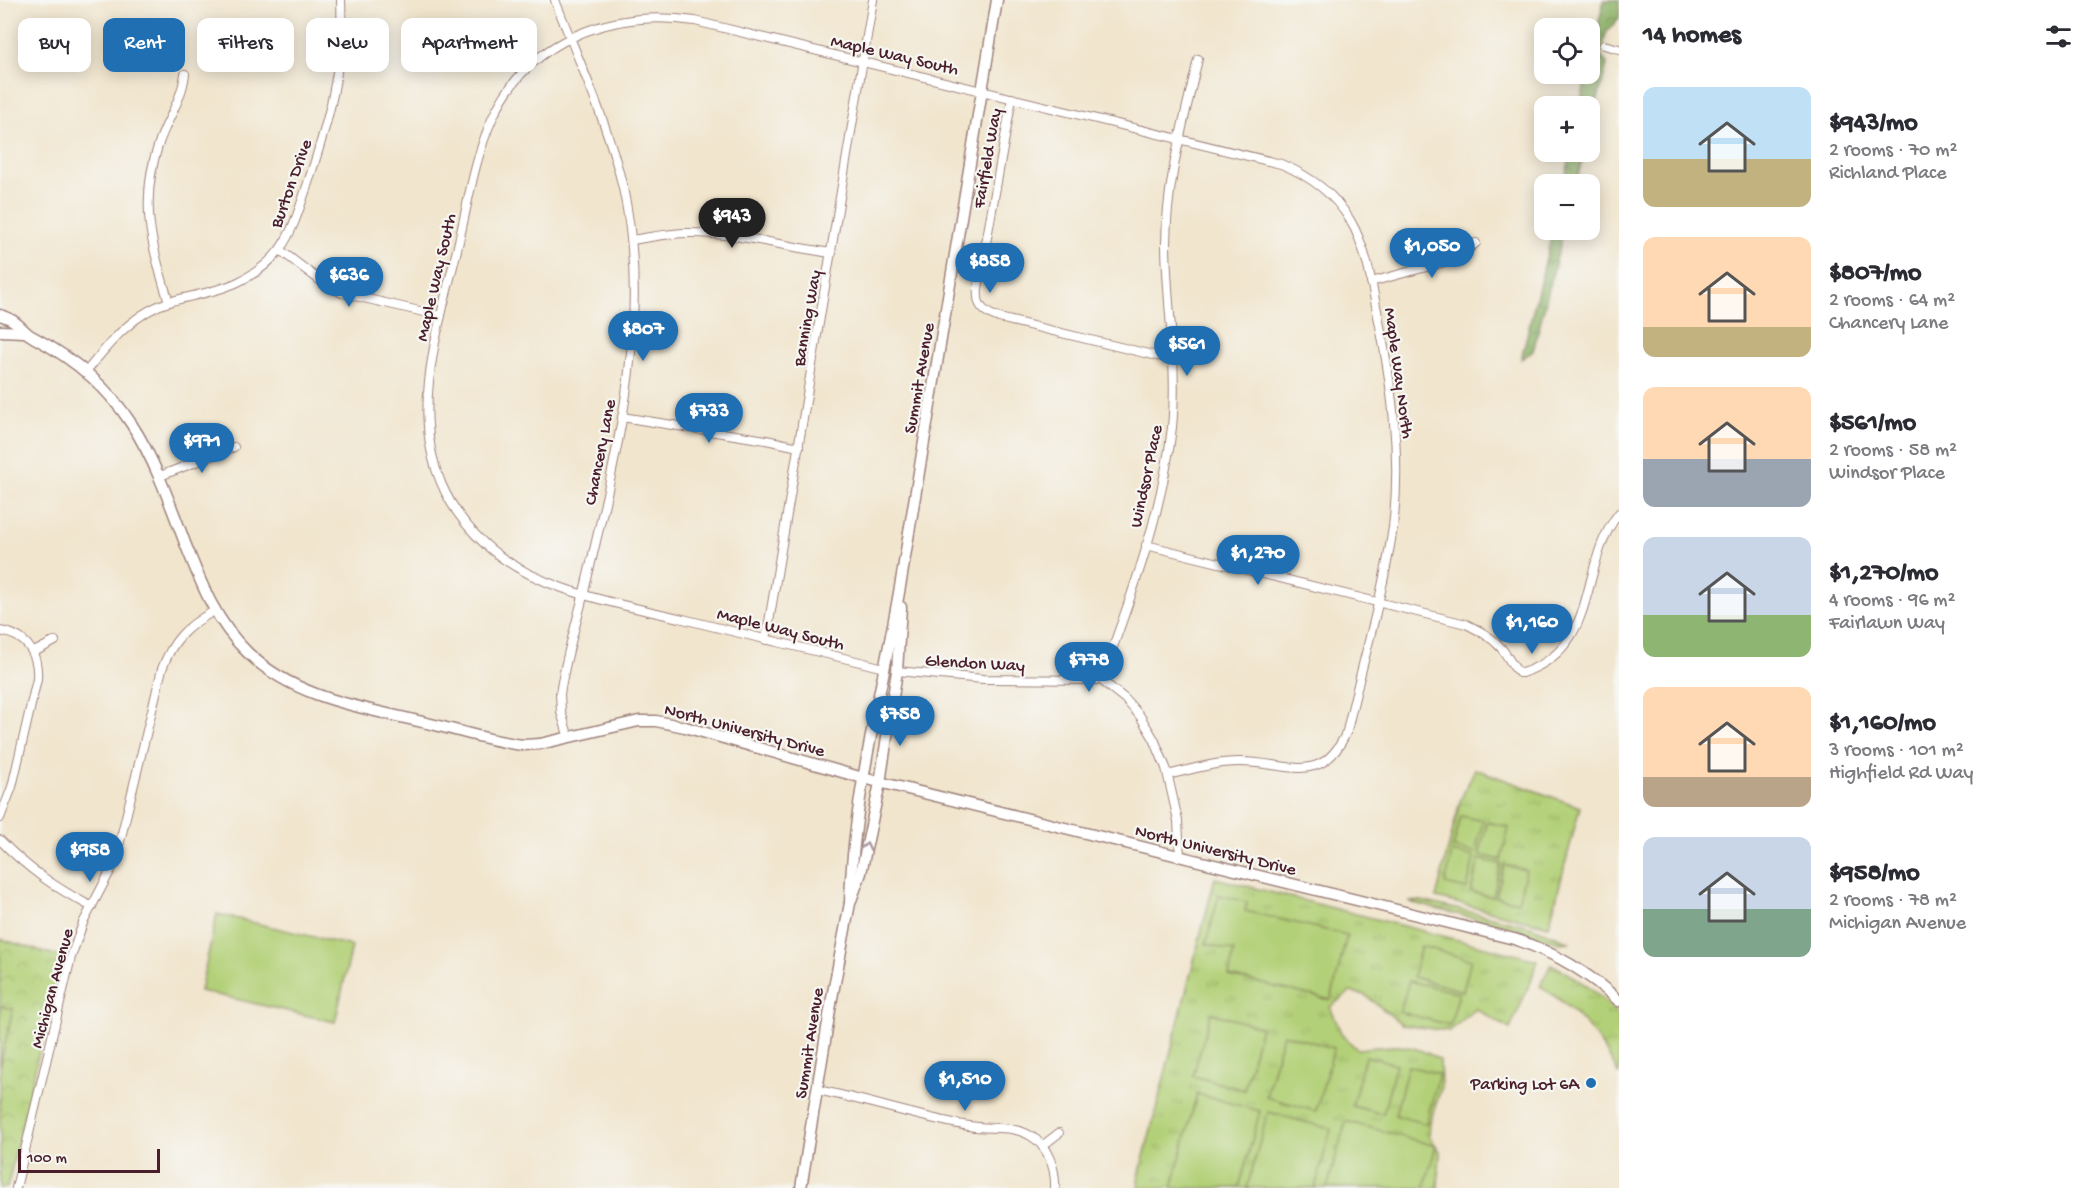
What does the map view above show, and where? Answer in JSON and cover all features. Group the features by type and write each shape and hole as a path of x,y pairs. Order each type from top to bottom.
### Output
{"street":[{"name":"Burton Drive","path":"86,372 120,333 148,312 170,302 225,288 252,274 280,250 297,214 332,105 340,61 341,0"},
{"name":"Chancery Lane","path":"555,0 604,124 616,162 632,240 634,297 633,334 622,417 560,694 561,712 568,738"},
{"name":"Banning Way","path":"766,640 873,0"},
{"name":"Summit Avenue","path":"801,1188 850,903 851,870 863,778 900,583 997,0"},
{"name":"Maple Way South","path":"884,668 583,594 533,578 510,564 477,536 461,517 446,493 432,453 426,415 427,389 441,315 476,169 494,116 506,95 533,65 560,43 588,30 622,20 672,18 695,21 981,91"},
{"path":"1604,45 1619,49"},
{"name":"Windsor Place","path":"1101,680 1146,545 1168,458 1173,404 1173,358 1166,247 1170,190 1179,139 1198,59"},
{"path":"170,302 152,243 148,197 158,144 179,100 185,74"},
{"name":"Maple Way North","path":"981,91 1281,164 1299,171 1335,200 1351,221 1362,249 1371,282 1391,395 1396,466 1393,524 1378,602 1347,731 1340,747 1326,761 1303,768 1253,762 1231,762 1168,776"},
{"name":"Fairfield Way","path":"1012,98 978,288 978,303 981,308 988,314 999,318 1173,358"},
{"path":"632,240 673,233 696,233 732,236 832,253"},
{"path":"1371,282 1456,259 1476,243"},
{"path":"280,250 326,285 342,292 441,315"},
{"name":"North University Drive","path":"0,315 16,321 24,332 63,355 86,372 113,398 132,423 160,476 214,611 239,644 256,660 306,691 513,744 532,745 629,722 656,721 708,732 880,783 1525,943 1550,952 1580,969 1619,1001"},
{"name":"North University Drive","path":"0,331 24,332"},
{"path":"622,417 799,447"},
{"path":"160,476 234,447"},
{"path":"1146,545 1466,624 1495,641 1519,673 1530,671 1553,657 1577,628 1604,536 1619,513"},
{"name":"Summit Avenue","path":"850,903 861,873 880,783 897,671 901,626 900,583"},
{"name":"Michigan Avenue","path":"16,1188 71,957 80,930 111,872 119,848 166,658 171,646 183,632 214,611"},
{"path":"0,631 21,638 33,652 38,666 12,787 0,818"},
{"path":"33,652 55,641"},
{"name":"Glendon Way","path":"897,671 983,679 1101,680"},
{"path":"1101,680 1125,699 1140,716 1154,739 1168,776 1178,821 1180,857"},
{"path":"0,840 40,877 92,907"},
{"path":"817,1090 971,1127 1005,1127 1014,1130 1033,1138 1042,1146 1052,1165 1055,1188"},
{"path":"1042,1146 1059,1133"}],"green space":[{"path":"1604,0 1619,0 1619,18 1606,33 1601,56 1607,64 1598,96 1582,96 1585,84 1600,84 1600,18"},
{"path":"1569,162 1582,162 1578,174 1566,174"},
{"path":"1551,240 1561,240 1533,351 1521,359"},
{"path":"1475,769 1580,807 1549,926 1436,898 1460,801"},
{"path":"1461,816 1483,821 1475,853 1453,848"},
{"path":"1487,822 1509,827 1501,860 1479,855"},
{"path":"1452,852 1474,857 1467,889 1445,884"},
{"path":"1479,859 1501,864 1493,897 1471,892"},
{"path":"1504,865 1526,870 1518,902 1496,897"},
{"path":"1215,878 1537,960 1531,981 1510,1029 1476,1009 1449,1031 1403,1025 1365,995 1350,992 1330,1007 1342,1035 1357,1049 1409,1047 1440,1060 1441,1089 1430,1122 1429,1136 1440,1151 1438,1188 1139,1188 1138,1180"},
{"path":"1219,895 1247,902 1245,911 1347,935 1331,1000 1229,976 1234,951 1206,944"},
{"path":"1421,901 1530,926 1570,942 1559,943 1520,930 1409,902"},
{"path":"217,914 352,946 335,1022 200,991"},
{"path":"0,939 62,957 7,1188 0,1188"},
{"path":"1421,946 1471,960 1463,991 1413,977"},
{"path":"1551,964 1588,987 1619,1016 1619,1075 1604,1049 1586,1025 1540,986"},
{"path":"1409,981 1459,993 1450,1025 1400,1012"},
{"path":"0,1006 13,1009 0,1066"},
{"path":"1211,1013 1261,1027 1244,1090 1193,1076"},
{"path":"1283,1034 1334,1048 1316,1111 1266,1097"},
{"path":"1365,1056 1396,1064 1383,1114 1352,1106"},
{"path":"1408,1066 1439,1074 1426,1124 1395,1115"},
{"path":"1197,1094 1260,1111 1239,1188 1172,1188"},
{"path":"1268,1112 1331,1129 1315,1188 1247,1188"},
{"path":"1346,1121 1436,1146 1424,1188 1327,1188"}],"place":[{"name":"Parking Lot 6A","path":"1591,1083"}]}
